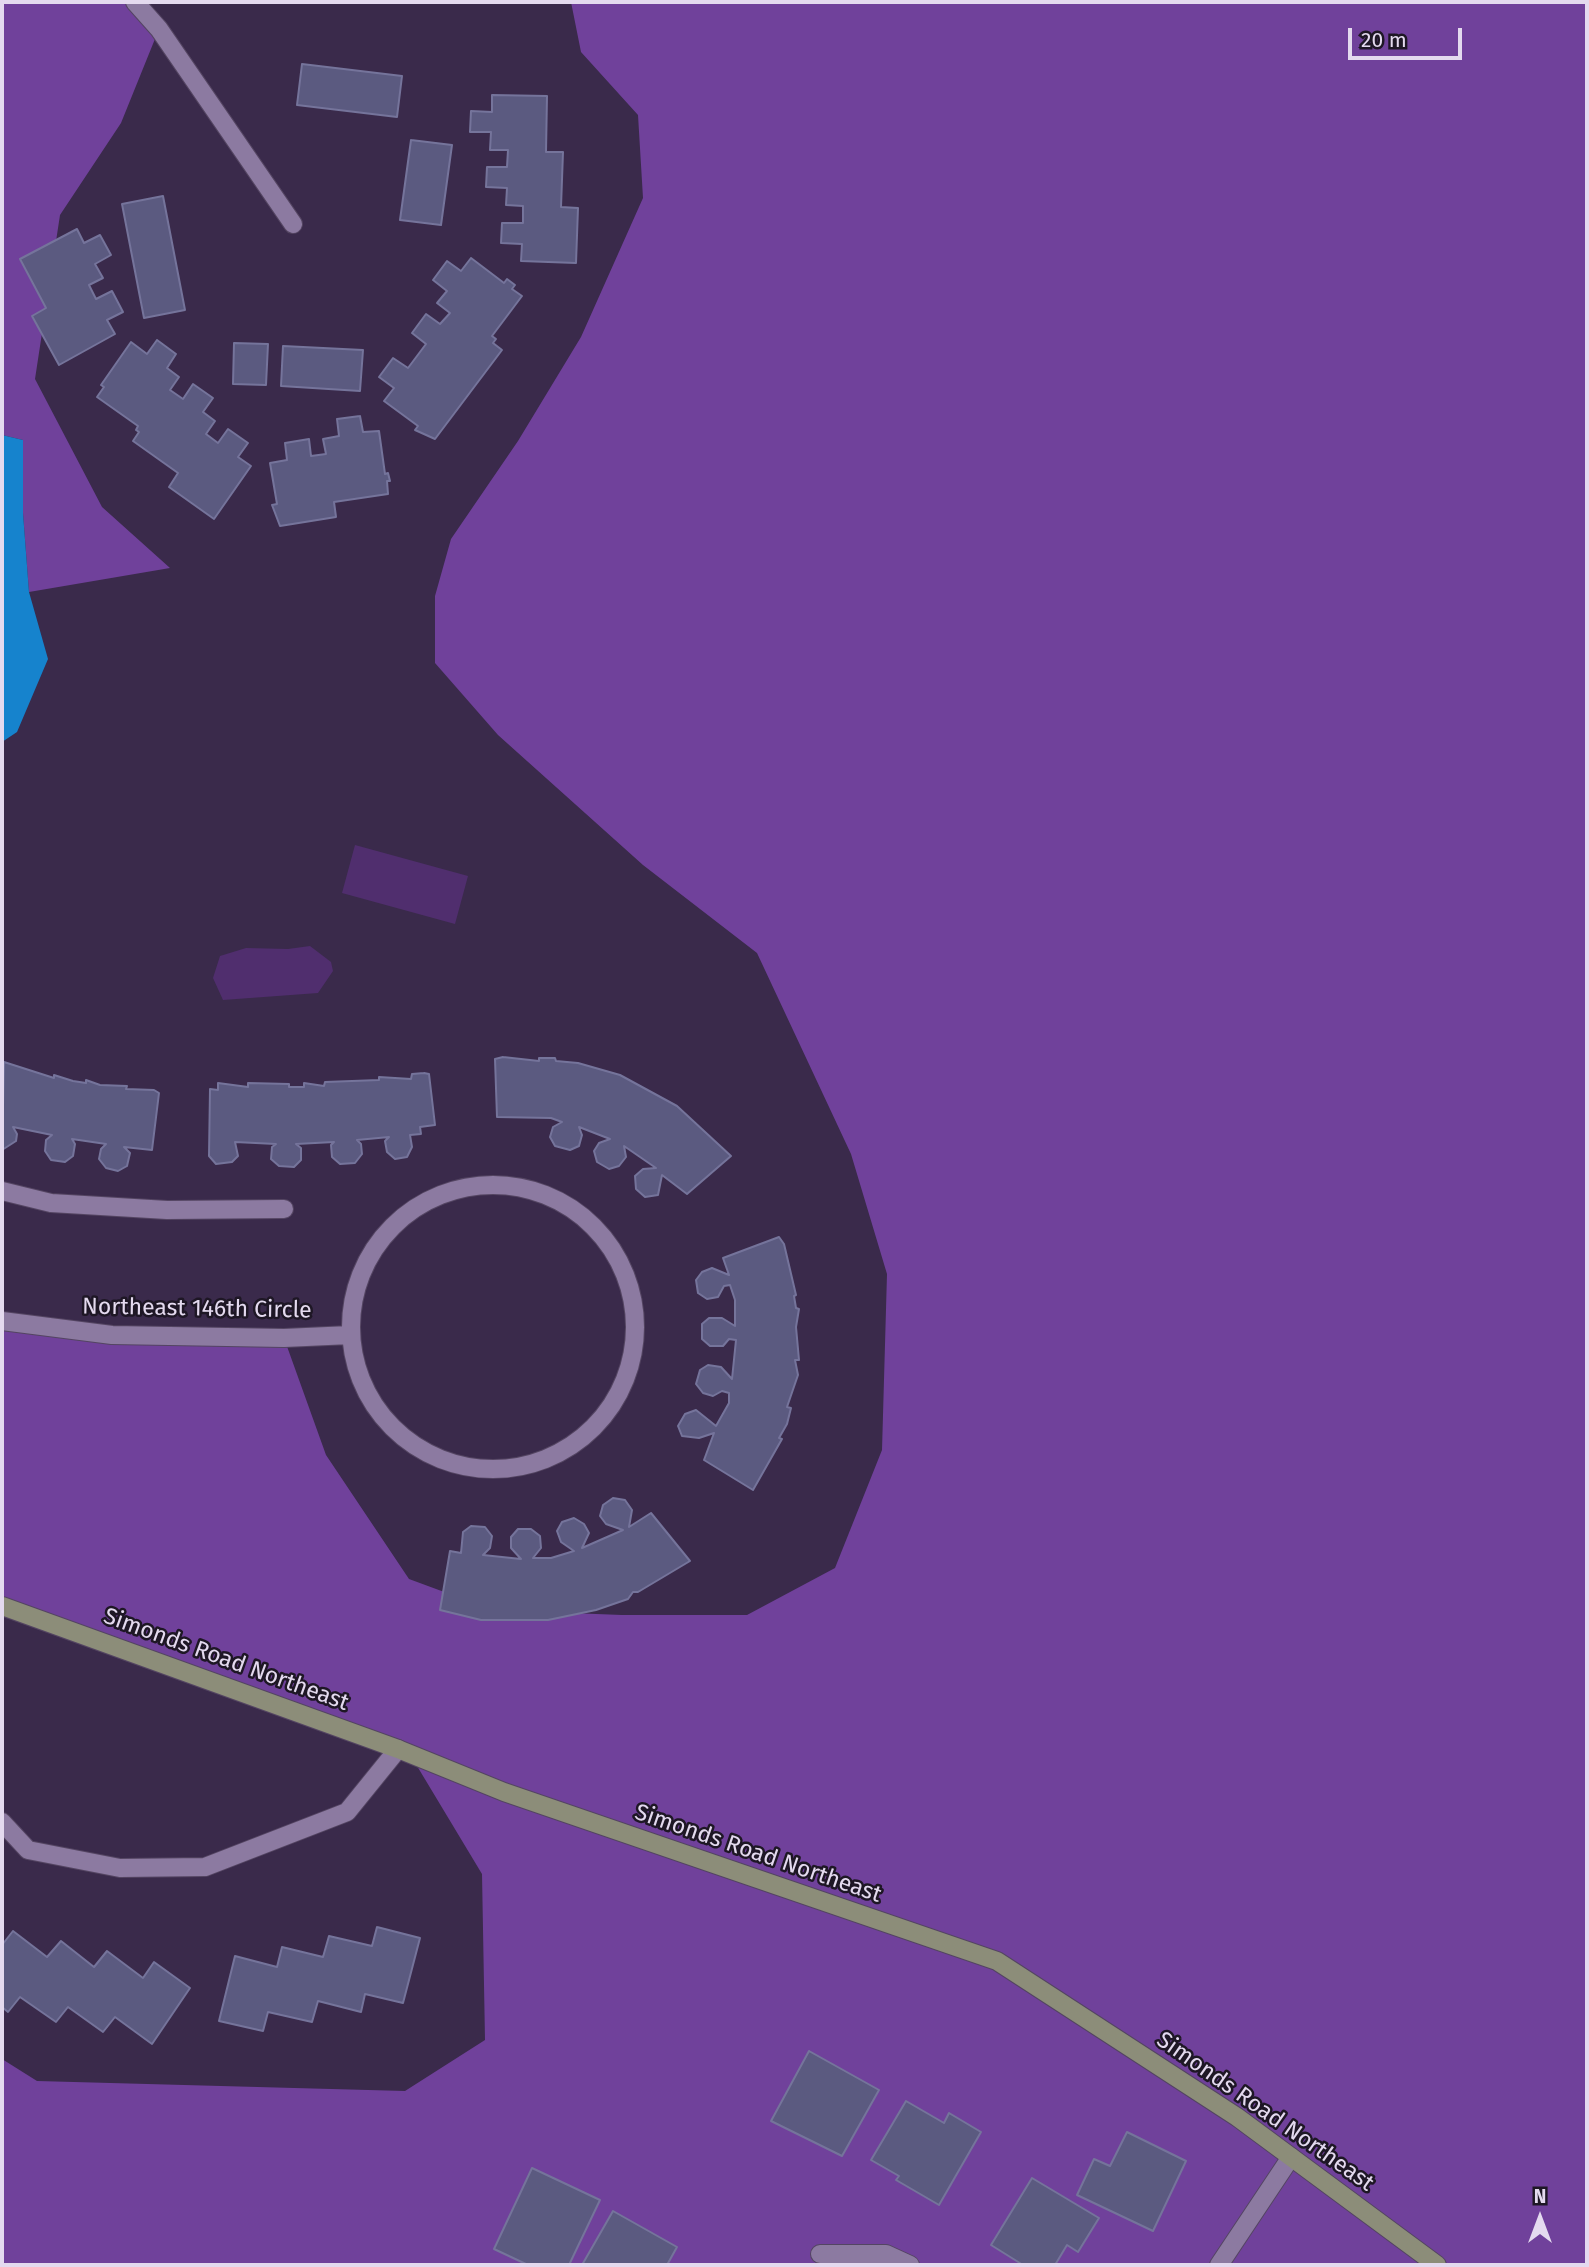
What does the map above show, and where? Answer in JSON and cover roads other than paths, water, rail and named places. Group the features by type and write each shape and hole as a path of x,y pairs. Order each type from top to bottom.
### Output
{"main road":[{"name":"Simonds Road Northeast","path":"2,1606 398,1749 517,1796 997,1961 1237,2117 1437,2265"}],"street":[{"path":"135,2 159,29 293,224"},
{"path":"485,1184 541,1191 589,1220 623,1265 637,1319 629,1374 601,1423 556,1456 501,1470 446,1462 397,1434 364,1389 350,1335 357,1279 386,1231 431,1198 485,1184"},
{"path":"2,1191 51,1203 167,1210 284,1209"},
{"name":"Northeast 146th Circle","path":"2,1321 111,1335 284,1338 350,1335"},
{"path":"2,1822 28,1850 120,1868 205,1867 347,1812 398,1749"},
{"path":"1219,2265 1290,2157"},
{"path":"820,2254 886,2254 910,2265"}],"water":[{"path":"2,435 23,440 23,513 29,592 48,659 17,732 2,742"}]}
